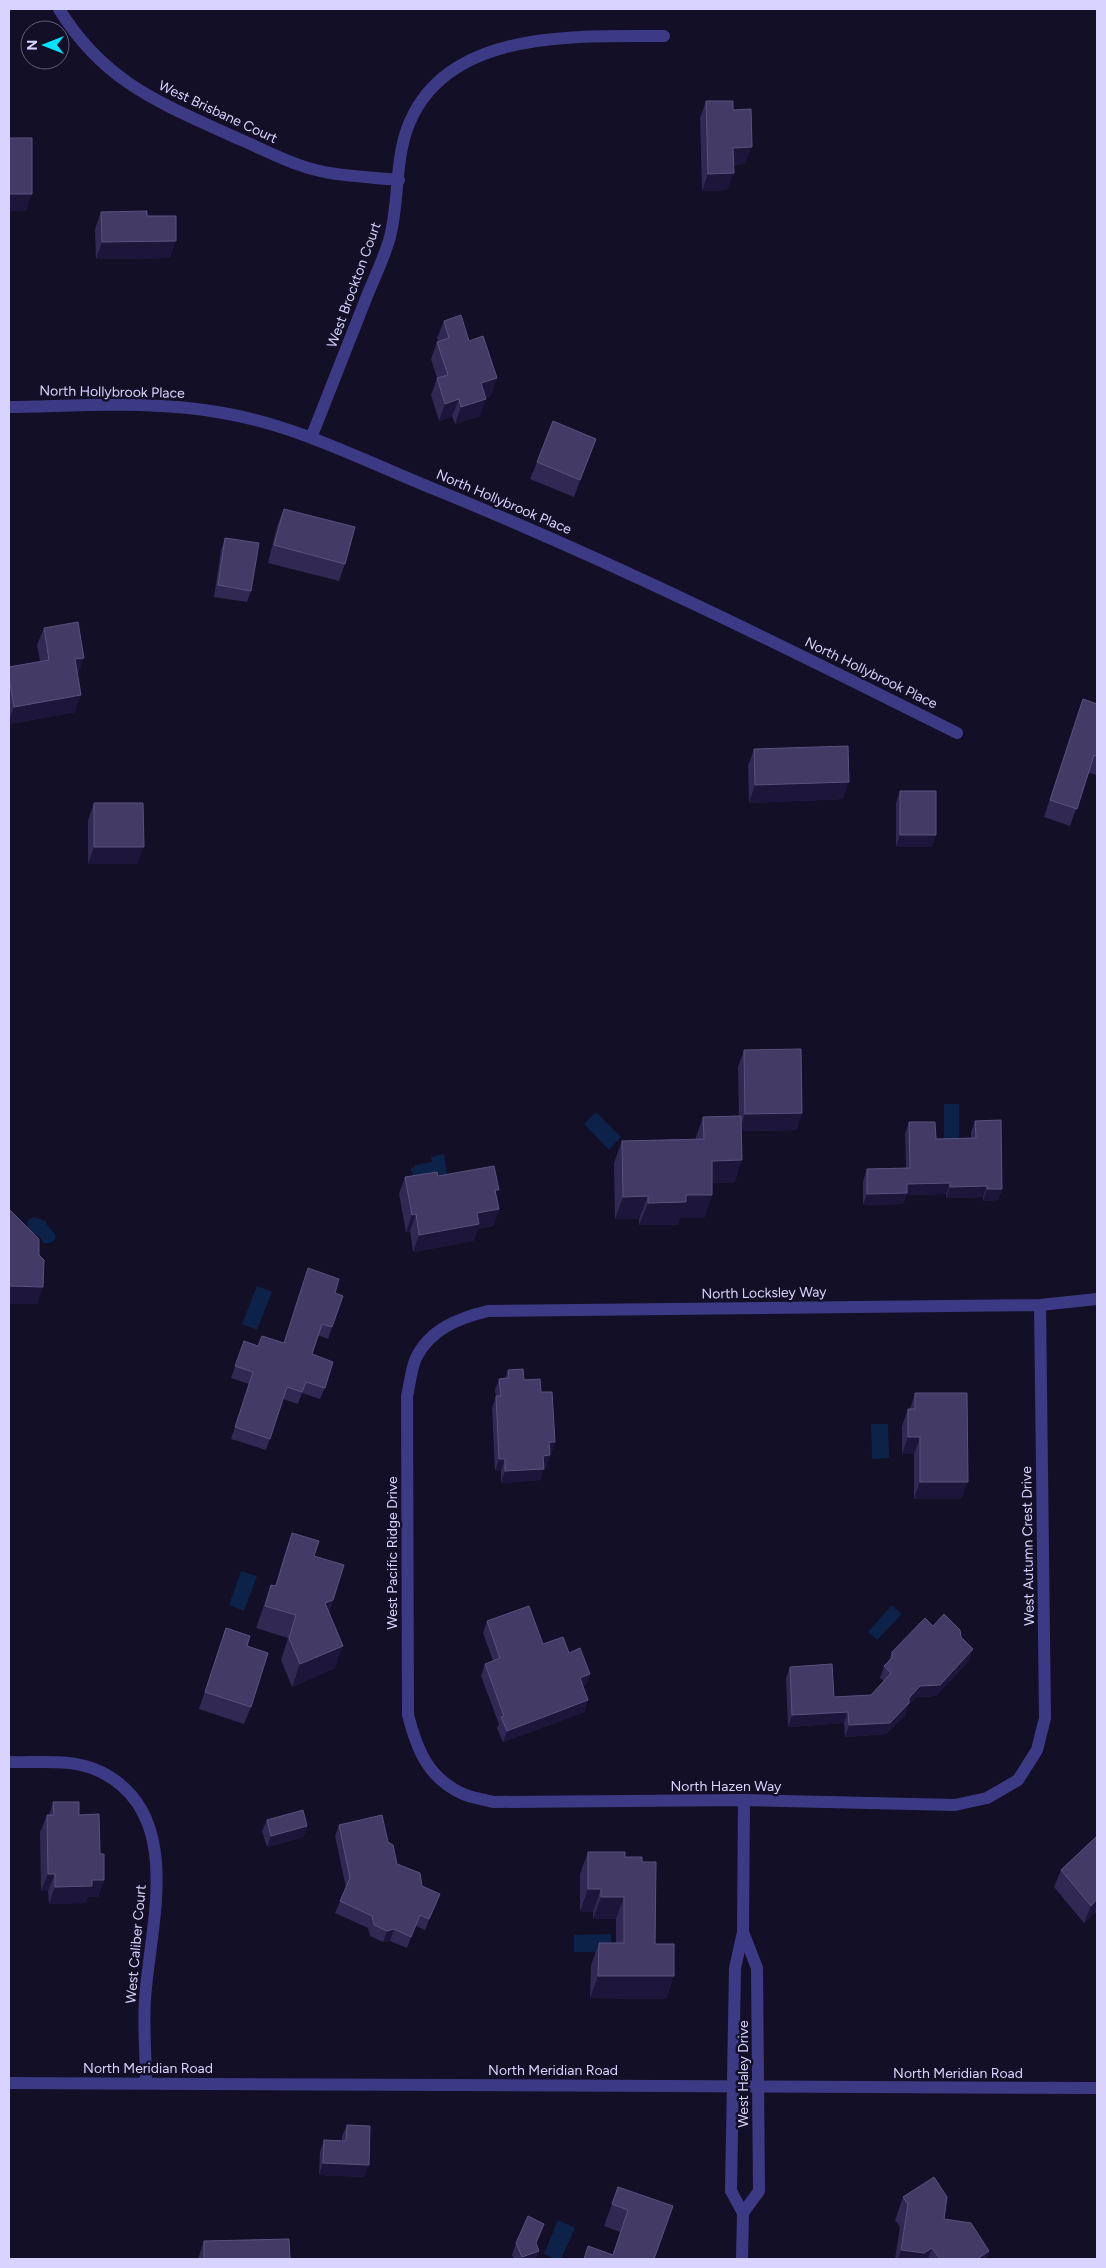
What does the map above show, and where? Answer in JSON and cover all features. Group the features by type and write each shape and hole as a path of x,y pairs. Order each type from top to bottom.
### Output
{"street":[{"name":"West Brisbane Court","path":"59,9 71,29 92,54 138,91 162,104 293,163 320,171 399,180"},
{"name":"West Brockton Court","path":"310,438 390,239 407,129 418,106 435,86 455,70 480,56 507,46 535,40 564,38 664,36"},
{"name":"North Hollybrook Place","path":"9,407 132,405 179,407 246,418 310,438 613,565 756,633 957,733"},
{"name":"North Locksley Way","path":"436,1332 461,1317 488,1310 1040,1306 1097,1299"},
{"name":"West Autumn Crest Drive","path":"1018,1780 1037,1750 1045,1718 1040,1306"},
{"name":"West Pacific Ridge Drive","path":"434,1775 416,1746 408,1715 406,1396 416,1358 436,1332"},
{"name":"West Caliber Court","path":"9,1762 72,1763 99,1771 124,1787 142,1809 153,1835 157,1877 155,1916 144,2002 146,2083"},
{"name":"North Hazen Way","path":"434,1775 463,1794 493,1802 744,1800 955,1805 987,1798 1018,1780"},
{"name":"West Haley Drive","path":"742,2259 743,2213 731,2191 735,1968 743,1932 744,1800"},
{"name":"West Haley Drive","path":"743,1932 757,1968 759,2191 743,2213"},
{"name":"North Meridian Road","path":"9,2083 1097,2088"}],"water":[{"path":"944,1104 959,1104 959,1140 944,1140"},
{"path":"596,1112 621,1137 609,1150 584,1124"},
{"path":"444,1154 447,1174 439,1174 414,1181 411,1168 415,1167 415,1165 432,1162 431,1157"},
{"path":"34,1217 46,1221 56,1237 52,1242 43,1243 40,1237 29,1231 27,1223 29,1219"},
{"path":"257,1286 272,1292 257,1330 242,1324"},
{"path":"871,1424 888,1424 889,1458 872,1459"},
{"path":"241,1571 257,1576 244,1611 229,1605"},
{"path":"892,1605 902,1614 877,1640 868,1632"},
{"path":"611,1934 611,1952 574,1952 574,1935"},
{"path":"558,2220 575,2228 561,2259 555,2259 544,2254"}],"building":[{"path":"706,101 733,101 733,110 751,109 752,147 733,148 734,173 708,174"},
{"path":"9,138 32,138 32,194 9,194"},
{"path":"147,211 147,216 176,216 176,241 102,242 101,212"},
{"path":"461,315 469,341 483,336 497,378 481,383 486,399 461,407 459,399 445,404 437,378 448,375 437,342 449,338 444,321"},
{"path":"553,421 596,439 580,480 537,462"},
{"path":"284,509 355,527 345,564 274,545"},
{"path":"225,538 259,543 251,591 218,585"},
{"path":"78,622 84,658 75,659 81,695 14,707 9,667 49,660 44,628"},
{"path":"1083,699 1097,704 1097,756 1094,755 1077,809 1050,800"},
{"path":"848,746 849,782 755,785 754,749"},
{"path":"900,791 936,791 936,835 900,835"},
{"path":"94,803 143,803 144,847 94,847"},
{"path":"801,1049 802,1113 745,1114 744,1050"},
{"path":"741,1116 742,1160 712,1161 712,1195 686,1195 686,1202 648,1203 648,1196 623,1197 622,1141 704,1139 703,1117"},
{"path":"1001,1120 1002,1189 987,1189 987,1186 950,1187 950,1183 907,1184 907,1193 867,1194 867,1169 910,1168 909,1122 935,1122 936,1139 976,1138 975,1121"},
{"path":"494,1166 499,1190 495,1190 499,1209 477,1213 479,1224 419,1235 416,1214 412,1215 405,1177 437,1172 438,1176"},
{"path":"9,1209 39,1239 39,1255 44,1260 43,1287 9,1286"},
{"path":"308,1268 339,1279 335,1293 343,1296 332,1327 322,1324 312,1354 333,1362 325,1388 306,1382 302,1392 287,1387 270,1439 235,1427 253,1372 235,1366 244,1341 258,1346 262,1336 284,1343"},
{"path":"523,1369 524,1380 540,1379 541,1392 552,1392 555,1442 549,1442 550,1455 543,1456 544,1469 505,1471 505,1459 499,1459 496,1396 501,1396 499,1379 509,1378 508,1370"},
{"path":"915,1393 967,1393 968,1482 920,1482 920,1437 908,1437 908,1409 915,1409"},
{"path":"292,1533 319,1541 314,1556 344,1565 333,1600 325,1603 343,1646 300,1664 289,1638 296,1615 265,1606 271,1585 276,1586"},
{"path":"529,1606 543,1644 563,1637 569,1653 580,1648 590,1674 580,1678 588,1700 507,1731 501,1717 504,1716 485,1664 500,1658 487,1621"},
{"path":"944,1614 960,1630 961,1637 973,1649 940,1685 920,1686 909,1698 909,1703 890,1723 849,1725 848,1712 792,1715 790,1667 832,1664 834,1697 871,1695 891,1673 884,1666 892,1658 892,1652 925,1618 933,1626"},
{"path":"226,1628 250,1636 247,1646 268,1653 251,1707 205,1692"},
{"path":"53,1802 79,1802 79,1815 99,1814 100,1854 104,1854 104,1880 92,1880 92,1886 55,1887 55,1874 48,1874 47,1815 54,1815"},
{"path":"303,1810 307,1826 271,1836 267,1820"},
{"path":"382,1815 388,1842 393,1845 397,1864 420,1873 422,1886 440,1894 429,1919 420,1915 411,1937 394,1929 387,1931 374,1925 372,1916 340,1901 350,1878 339,1825"},
{"path":"1097,1836 1097,1899 1091,1906 1061,1870"},
{"path":"588,1852 625,1852 625,1857 642,1857 642,1862 656,1862 655,1944 674,1944 674,1976 598,1976 599,1943 624,1943 624,1897 601,1897 601,1889 588,1889"},
{"path":"347,2125 370,2126 369,2165 323,2163 324,2140 346,2141"},
{"path":"934,2177 947,2197 944,2219 971,2223 989,2251 977,2259 940,2259 932,2248 924,2253 901,2250 908,2204 903,2197"},
{"path":"618,2187 673,2206 654,2259 584,2259 588,2246 613,2255 628,2210 612,2204"},
{"path":"528,2216 544,2224 536,2243 539,2251 522,2257 516,2243"},
{"path":"289,2239 290,2259 204,2259 204,2241"}]}
